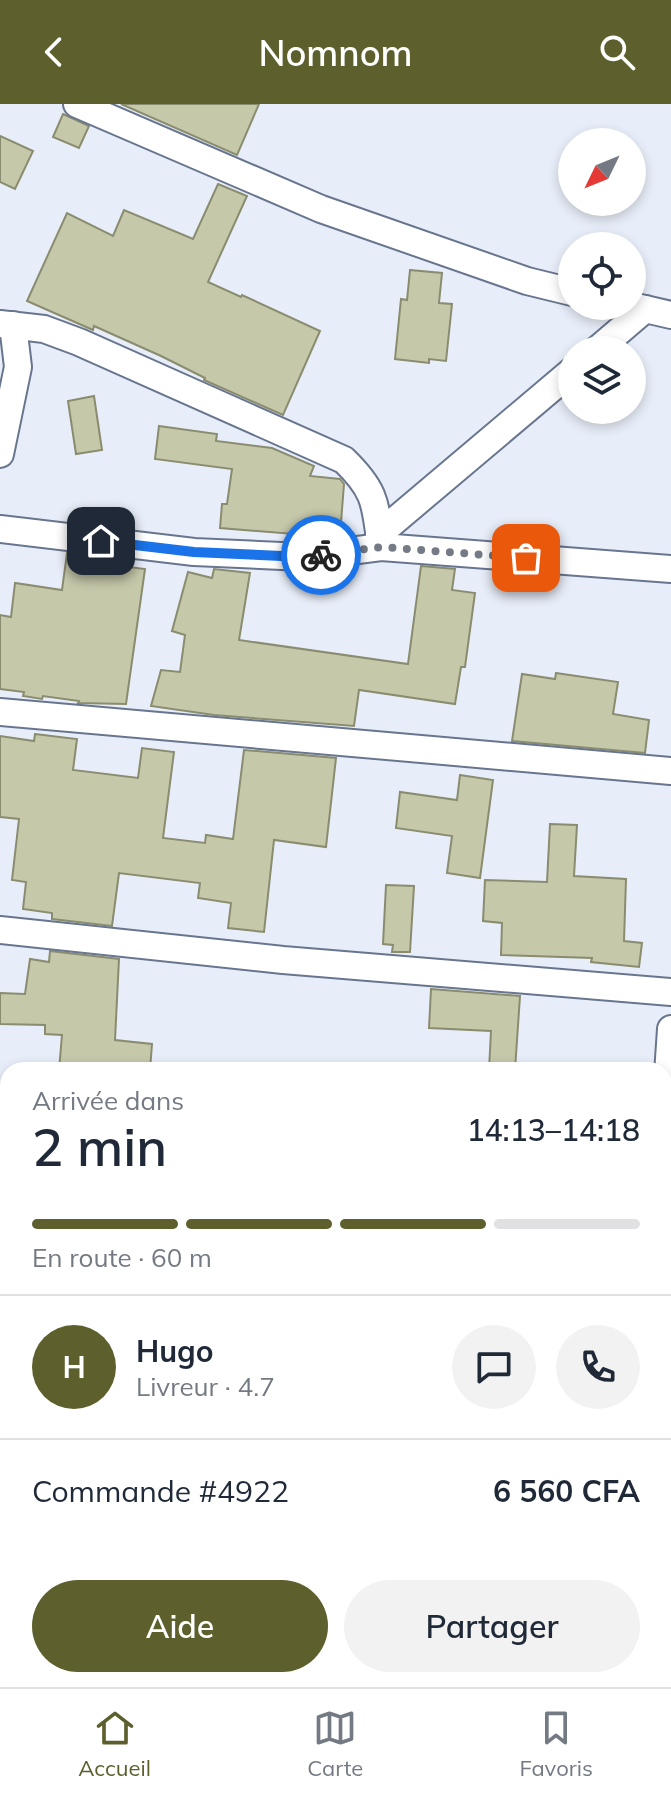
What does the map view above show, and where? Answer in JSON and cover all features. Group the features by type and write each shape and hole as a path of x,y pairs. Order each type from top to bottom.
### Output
{"street":[{"path":"77,104 321,209 527,281 558,289"},
{"path":"646,309 671,315"},
{"path":"611,336 626,320"},
{"path":"0,454 18,367 4,322 44,329 79,342 344,460 363,479 375,500 380,541"},
{"path":"380,541 558,383"},
{"path":"0,529 194,552 304,557 380,541 671,569"},
{"path":"0,712 671,771"},
{"path":"0,930 283,960 671,992"},
{"path":"669,1062 671,1029"}],"building":[{"path":"121,104 259,104 237,155"},
{"path":"63,114 89,126 79,148 53,137"},
{"path":"0,136 33,151 15,189 0,182"},
{"path":"218,184 247,196 208,282 320,331 283,415 94,326 93,330 27,301 67,213 113,236 124,210 193,239"},
{"path":"410,270 442,273 439,303 452,304 446,361 429,359 429,363 395,359 401,299 407,300"},
{"path":"94,396 102,450 76,454 68,401"},
{"path":"159,426 217,434 216,441 272,448 314,466 310,476 340,479 344,484 340,535 220,528 222,504 227,504 232,469 155,459"},
{"path":"67,553 92,556 92,562 145,569 126,704 78,703 43,696 42,699 23,696 24,692 0,689 0,615 11,617 15,583 62,590"},
{"path":"421,566 455,569 452,590 475,593 465,667 461,667 455,704 359,690 354,726 214,715 151,706 161,670 180,672 185,635 172,631 188,572 212,578 214,569 250,573 239,640 408,664"},
{"path":"556,673 618,682 613,714 649,720 645,753 512,741 522,674 555,679"},
{"path":"35,734 77,739 73,770 138,778 142,748 174,752 163,838 205,843 206,835 233,839 244,750 336,758 326,847 274,840 264,932 228,928 231,903 198,898 200,883 119,873 112,926 52,919 52,913 23,909 26,882 12,880 19,819 0,817 0,736 34,741"},
{"path":"460,775 493,780 480,878 447,873 452,836 396,828 400,792 457,800"},
{"path":"550,824 577,825 574,876 626,879 624,941 642,943 639,967 591,962 592,958 501,955 502,923 483,921 485,880 547,882"},
{"path":"386,885 414,886 410,952 392,952 393,945 383,944"},
{"path":"50,951 119,959 115,1040 152,1044 151,1062 60,1062 62,1035 45,1034 45,1025 0,1024 0,993 25,994 30,959 49,962"},
{"path":"431,989 520,996 516,1062 489,1062 491,1031 429,1028"}],"way so far":[{"path":"321,555 381,547 526,558"}],"route":[{"path":"101,541 194,552 304,557 321,555"}]}
